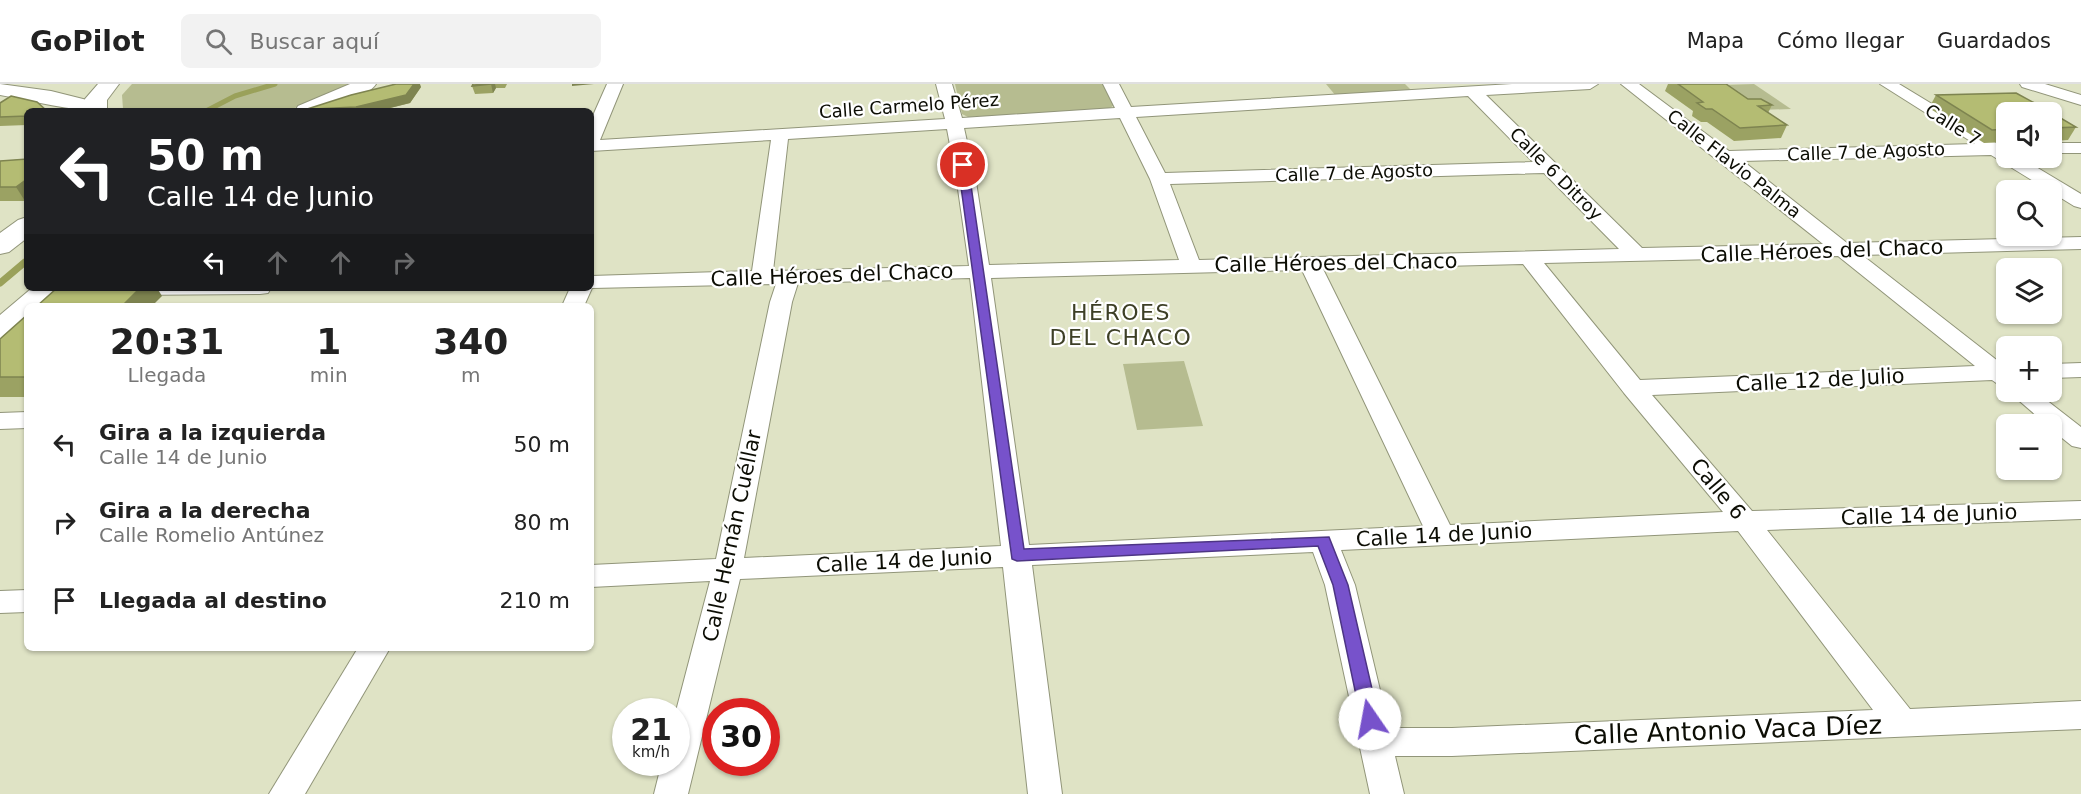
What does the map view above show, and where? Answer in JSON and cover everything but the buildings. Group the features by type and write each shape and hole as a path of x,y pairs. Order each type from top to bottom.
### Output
{"main road":[{"path":"95,108 96,99 109,84"},
{"path":"0,89 45,96 88,108"},
{"path":"314,108 366,89"},
{"path":"0,246 24,227"},
{"path":"0,330 24,311"}],"street":[{"path":"594,133 615,84"},
{"path":"944,84 956,123 979,270 1017,555 1045,794"},
{"path":"1111,84 1159,179 1191,266"},
{"name":"Calle Carmelo Pérez","path":"594,146 1590,84"},
{"name":"Calle Flavio Palma","path":"1629,84 1725,156 1996,369"},
{"name":"Calle 7","path":"1888,84 1996,147"},
{"path":"2028,84 2081,100"},
{"name":"Calle 6 Ditroy","path":"1473,92 1638,256"},
{"name":"Calle Hernán Cuéllar","path":"671,794 728,569 782,302 775,277 780,135"},
{"path":"2062,148 2081,148"},
{"name":"Calle 7 de Agosto","path":"1725,156 1996,149"},
{"name":"Calle 7 de Agosto","path":"1159,179 1549,166"},
{"name":"Calle 7","path":"2028,168 2081,202"},
{"name":"Calle Héroes del Chaco","path":"594,282 979,270 1530,259 2081,243"},
{"name":"Calle 6","path":"1530,259 1633,388 1745,521 1902,723"},
{"path":"1310,264 1441,535"},
{"path":"2062,371 2081,370"},
{"name":"Calle 12 de Julio","path":"1633,388 1996,375"},
{"path":"2034,402 2081,440"},
{"path":"0,421 24,420"},
{"name":"Calle 14 de Junio","path":"594,576 1745,521 2081,510"},
{"path":"1323,541 1340,585 1387,794"},
{"path":"0,602 24,601"},
{"path":"286,794 372,651"},
{"name":"Calle Antonio Vaca Díez","path":"1375,742 1452,742 2081,715"}],"green space":[{"path":"132,84 356,84 295,108 123,108 122,95"},
{"path":"955,84 1106,84 1115,105 1106,110 968,117 962,114"},
{"path":"1326,84 1405,84 1412,91 1336,96"},
{"path":"1754,84 1791,109 1758,110 1721,85"},
{"path":"1184,361 1203,426 1137,430 1123,364"}],"waterway":[{"path":"212,108 235,96 275,84"},
{"path":"0,283 24,263"}],"district":[{"name":"HÉROES DEL CHACO","path":"1121,324"}],"route":[{"path":"963,165 1017,555 1323,541 1340,585 1370,719"}]}
